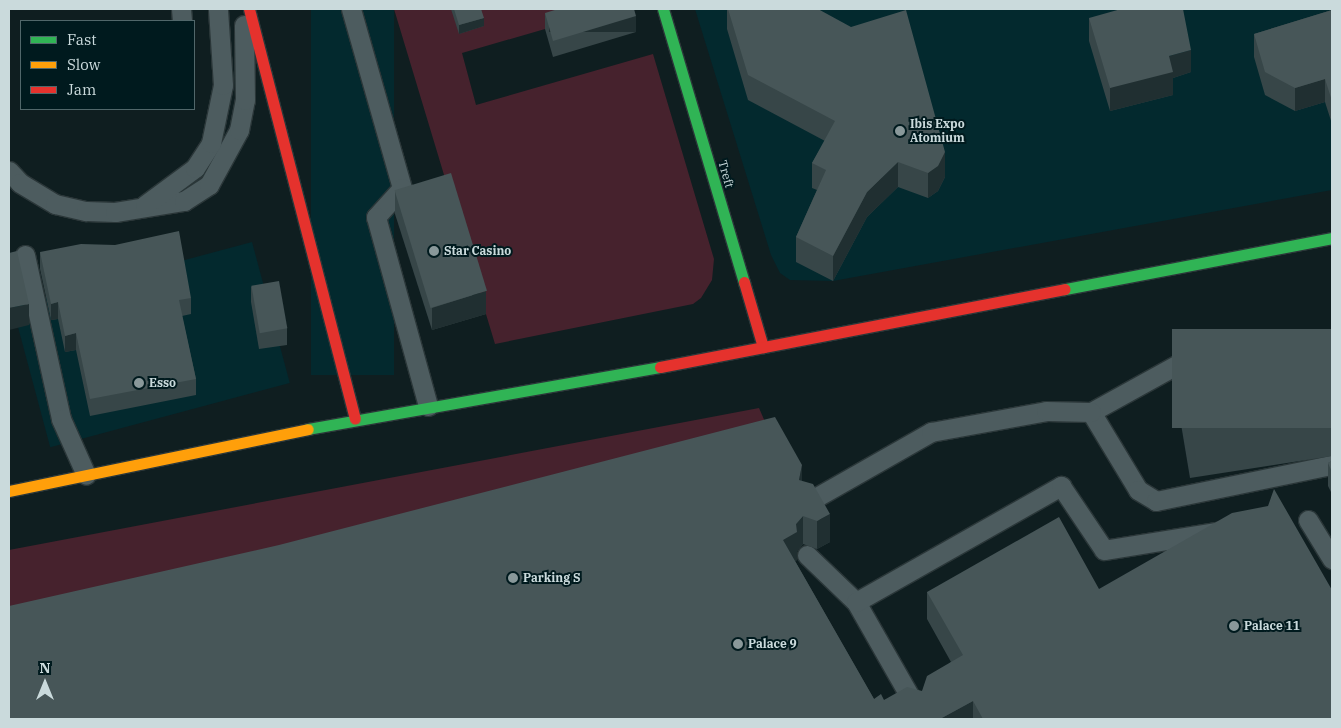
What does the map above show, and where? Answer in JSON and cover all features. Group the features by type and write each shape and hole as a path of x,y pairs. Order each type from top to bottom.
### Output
{"main road":[{"path":"249,9 263,49 281,141 355,419"},
{"name":"Treft","path":"663,9 762,347"},
{"path":"9,490 355,419 762,347 1332,238"}],"lane":[{"path":"142,207 195,168 211,143 223,85 218,9"},
{"path":"9,171 20,184 55,204 115,212 184,201 209,185 223,165 239,130 245,100 245,9"},
{"path":"351,9 402,188 376,217 428,406"},
{"path":"25,255 61,419 86,475"},
{"path":"808,502 932,432 1046,411 1091,412 1175,363 1218,349"},
{"path":"1091,412 1138,490 1156,501 1332,465"},
{"path":"856,602 1061,486 1104,550 1241,528"},
{"path":"1308,520 1332,559"},
{"path":"806,555 856,602 917,709"}],"shaded area":[{"path":"311,9 394,9 394,375 311,375"},
{"path":"394,9 614,9 462,53 476,105 653,54 714,259 712,280 701,298 693,304 495,344"},
{"path":"695,9 1332,9 1332,190 833,281 790,280 780,273 771,255"},
{"path":"252,242 290,383 50,447 12,306"},
{"path":"759,408 775,445 9,636 9,550"}],"building":[{"path":"454,9 481,9 484,18 459,25"},
{"path":"558,9 634,9 636,16 553,41 545,13"},
{"path":"728,9 818,9 851,27 906,10 945,152 938,166 928,173 898,162 867,192 833,256 796,237 826,170 812,163 835,121 748,75"},
{"path":"1121,9 1183,9 1191,50 1169,56 1173,72 1110,88 1089,18"},
{"path":"1332,10 1332,101 1325,79 1295,88 1265,72 1254,34"},
{"name":"Star Casino","path":"451,173 487,291 431,308 395,190"},
{"path":"179,231 191,298 179,300 196,379 90,399 76,333 65,336 58,302 51,304 40,252 81,244 115,245"},
{"path":"17,251 29,304 9,308 9,253"},
{"path":"279,281 287,328 260,333 251,286"},
{"path":"1172,329 1332,329 1332,428 1172,428"},
{"path":"775,417 802,465 799,480 813,484 830,514 817,521 803,516 796,524 797,532 783,540 874,699 881,694 884,700 907,687 922,691 927,676 963,655 927,592 1059,517 1099,589 1232,513 1268,506 1274,489 1332,590 1332,719 983,719 973,701 940,719 9,719 9,606 279,545"},
{"path":"1332,461 1332,472 1328,463"}],"traffic: fast":[{"path":"663,9 744,282"},
{"path":"1065,289 1332,238"},
{"path":"308,429 660,367"}],"traffic: slow":[{"path":"9,491 308,429"}],"traffic: jam":[{"path":"249,9 355,419"},
{"path":"744,282 763,347"},
{"path":"660,367 1065,289"}],"place":[{"name":"Ibis Expo Atomium","path":"900,131"},
{"name":"Star Casino","path":"434,251"},
{"name":"Esso","path":"139,383"},
{"name":"Parking S","path":"513,578"},
{"name":"Palace 11","path":"1234,626"},
{"name":"Palace 9","path":"738,644"}]}
